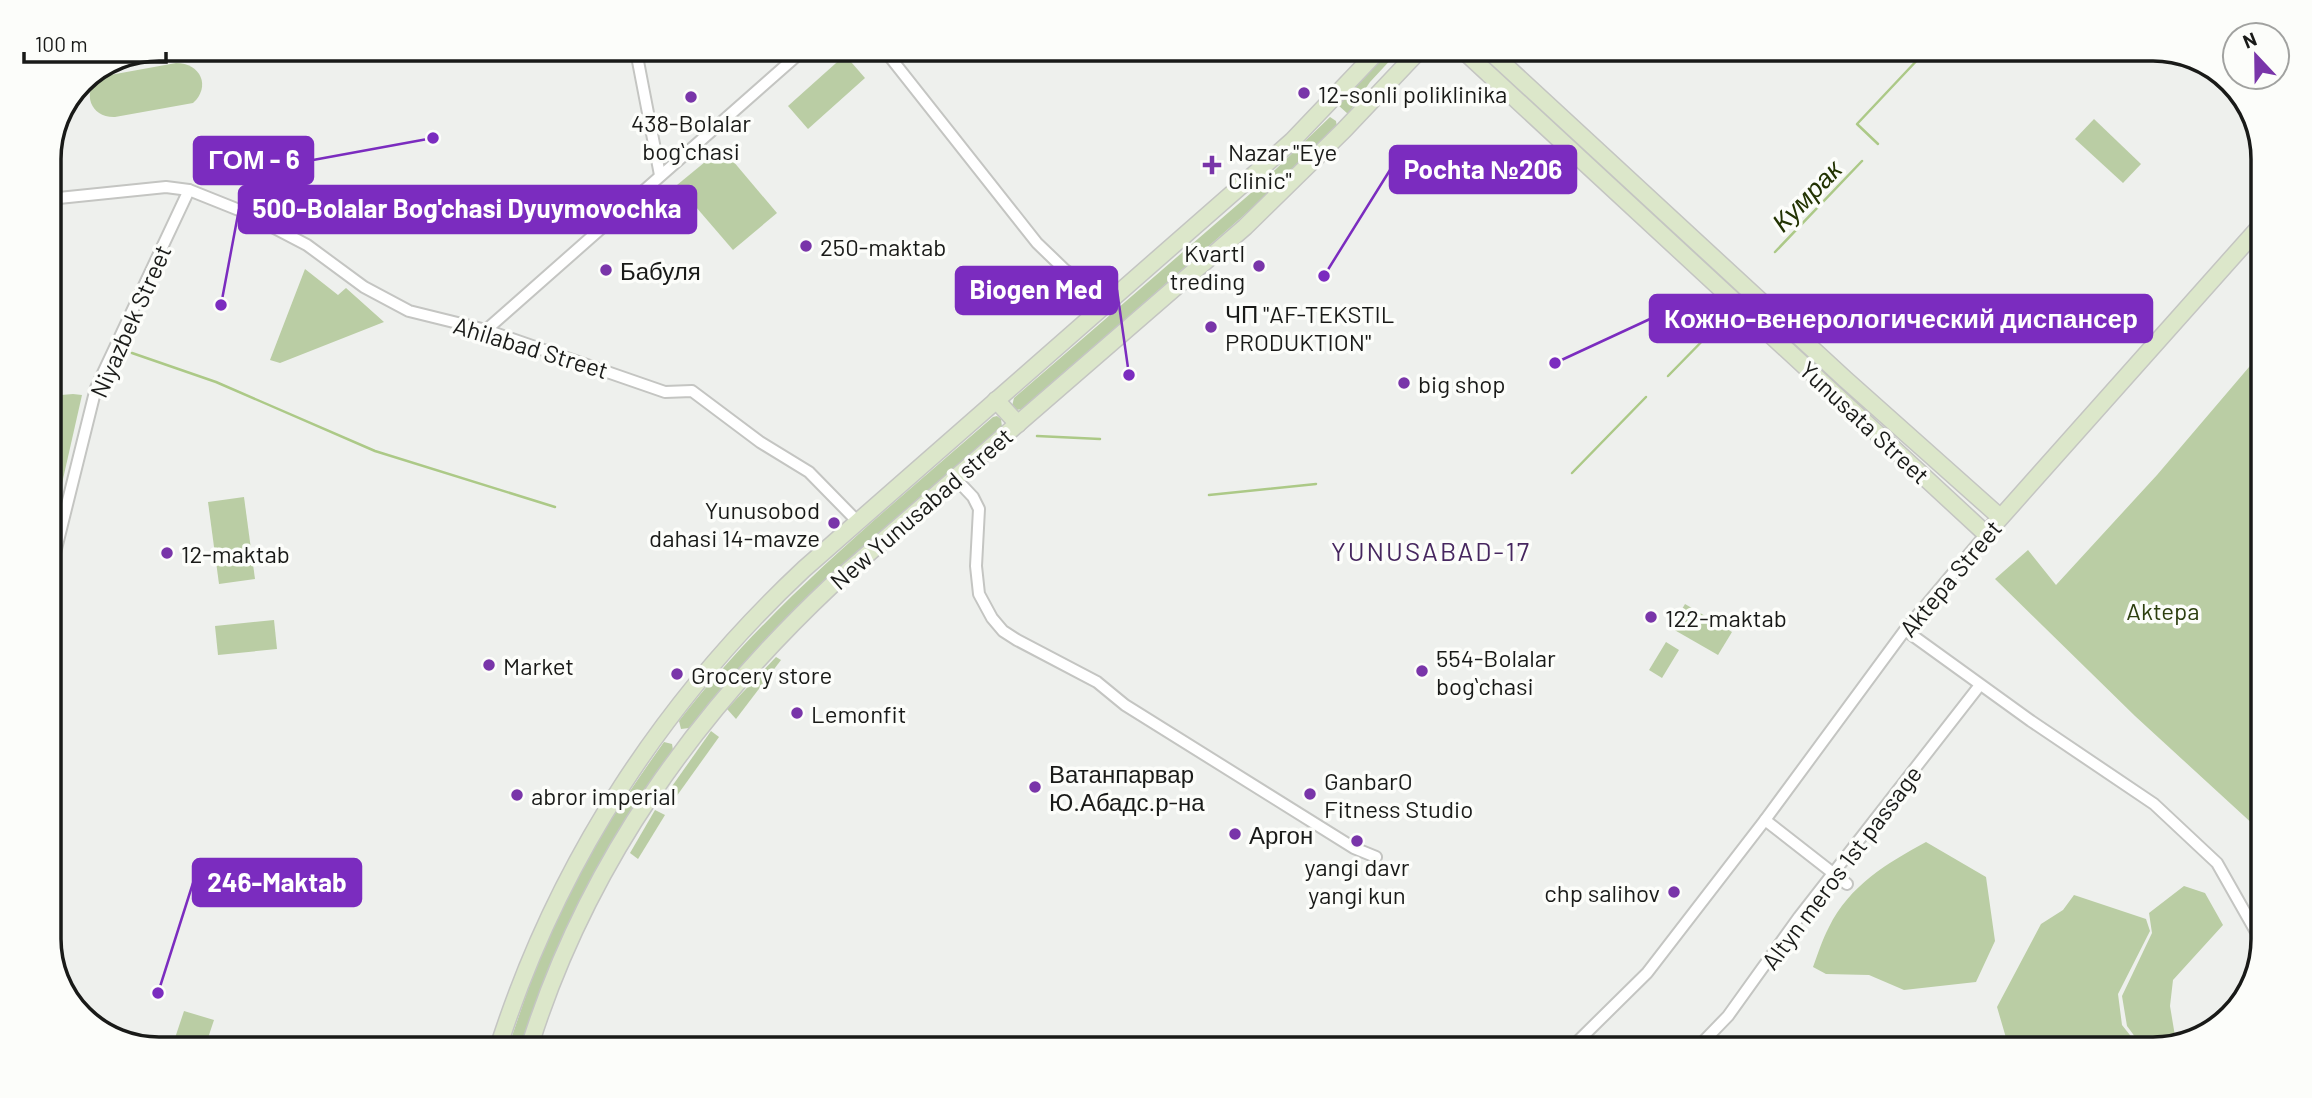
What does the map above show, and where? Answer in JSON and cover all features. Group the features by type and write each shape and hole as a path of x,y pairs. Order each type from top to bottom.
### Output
{"main road":[{"name":"New Yunusabad street","path":"502,1037 533,953 563,886 603,816 663,728 748,624 857,521 1292,141 1368,61"},
{"name":"New Yunusabad street","path":"533,1037 568,943 594,889 623,839 688,744 744,673 833,584 1245,227 1409,61"},
{"name":"Yunusata Street","path":"1475,61 1986,534"},
{"name":"Yunusata Street","path":"1500,61 1845,379 2000,517"},
{"path":"1323,109 1338,110 1342,116 1344,130"},
{"name":"Aktepa Street","path":"1986,534 2251,236"},
{"path":"996,400 1018,424"},
{"path":"663,728 688,744"}],"street":[{"path":"638,61 660,175"},
{"path":"486,330 791,61"},
{"path":"893,61 1037,243 1064,269 1108,302"},
{"path":"61,198 166,187 189,190"},
{"name":"Ahilabad Street","path":"189,190 244,212 307,245 364,287 409,311 486,330 665,392 692,391 760,442 809,472 857,521"},
{"name":"Niyazbek Street","path":"61,529 96,388 189,190"},
{"path":"956,478 973,497 979,509 976,566 979,594 984,606 1003,631 1097,682 1125,705 1354,848 1376,857"},
{"name":"Aktepa Street","path":"1582,1037 1647,973 1765,820 1905,630 1986,534"},
{"path":"1905,630 1980,685 2154,804 2217,863 2251,923"},
{"name":"Altyn meros 1st passage","path":"1708,1037 1728,1016 1800,917 1980,685"},
{"path":"1765,820 1847,884"}],"green space":[{"path":"838,61 850,61 865,78 808,129 788,106"},
{"path":"1379,61 1390,61 1370,82 1348,114 1338,105"},
{"path":"176,63 192,67 201,77 202,83 193,103 115,117 100,113 91,103 92,87 108,75"},
{"path":"1330,117 1336,121 1337,127 1259,202 1023,409 1015,410 1012,406 1014,398 1251,193"},
{"path":"2094,119 2141,164 2123,183 2075,139"},
{"path":"722,148 777,213 733,250 677,185"},
{"path":"305,269 338,295 346,288 384,322 280,363 270,360"},
{"name":"Aktepa","path":"2251,365 2251,822 2135,716 1995,579 2028,550 2056,585 2157,475"},
{"path":"61,395 82,395 61,488"},
{"path":"997,416 1001,419 1002,427 838,570 761,646 689,728 681,729 679,721 714,679 789,599 869,525"},
{"path":"244,497 255,579 219,584 208,502"},
{"path":"1685,604 1732,632 1718,655 1671,628"},
{"path":"274,620 277,649 218,655 215,626"},
{"path":"1666,642 1679,650 1662,678 1649,670"},
{"path":"776,657 781,660 736,719 727,709"},
{"path":"711,731 719,737 671,804 663,799"},
{"path":"664,742 672,744 673,750 628,817 574,911 526,1037 512,1037 560,910 590,853"},
{"path":"655,810 665,815 638,859 630,853"},
{"path":"1926,842 1986,877 1995,941 1976,982 1904,990 1869,975 1826,974 1813,967 1837,912 1847,899 1883,867"},
{"path":"2184,886 2205,893 2223,925 2173,980 2170,1006 2175,1034 2135,1037 2127,1026 2122,996 2152,933 2149,913"},
{"path":"2074,895 2146,919 2150,931 2118,994 2122,1025 2132,1037 2006,1037 1997,1007 2041,924 2063,910"},
{"path":"184,1011 214,1020 208,1037 175,1037"}],"waterway":[{"name":"Кумрак","path":"1878,144 1857,124 1916,61"},
{"name":"Кумрак","path":"1775,252 1862,161"},
{"name":"Кумрак","path":"1668,376 1714,329"},
{"path":"132,353 216,382 375,451 555,507"},
{"name":"Кумрак","path":"1572,473 1646,397"},
{"name":"Кумрак","path":"1037,436 1100,439"},
{"name":"Кумрак","path":"1209,495 1316,484"}],"place":[{"name":"12-sonli poliklinika","path":"1304,93"},
{"name":"438-Bolalar bogʻchasi","path":"691,97"},
{"name":"ГОМ - 6","path":"433,138"},
{"name":"Nazar \"Eye Clinic\"","path":"1212,165"},
{"name":"250-maktab","path":"806,246"},
{"name":"Kvartl treding","path":"1259,266"},
{"name":"Бабуля","path":"606,270"},
{"name":"Pochta №206","path":"1324,276"},
{"name":"500-Bolalar Bog'chasi Dyuymovochka","path":"221,305"},
{"name":"ЧП \"AF-TEKSTIL PRODUKTION\"","path":"1211,327"},
{"name":"Кожно-венерологический диспансер","path":"1555,363"},
{"name":"Biogen Med","path":"1129,375"},
{"name":"big shop","path":"1404,383"},
{"name":"Yunusobod dahasi 14-mavze","path":"834,523"},
{"name":"12-maktab","path":"167,553"},
{"name":"122-maktab","path":"1651,617"},
{"name":"Market","path":"489,665"},
{"name":"554-Bolalar bogʻchasi","path":"1422,671"},
{"name":"Grocery store","path":"677,674"},
{"name":"Lemonfit","path":"797,713"},
{"name":"Ватанпарвар Ю.Абадс.р-на","path":"1035,787"},
{"name":"GanbarO Fitness Studio","path":"1310,794"},
{"name":"abror imperial","path":"517,795"},
{"name":"Аргон","path":"1235,834"},
{"name":"yangi davr yangi kun","path":"1357,841"},
{"name":"chp salihov","path":"1674,892"},
{"name":"246-Maktab","path":"158,993"}],"district":[{"name":"YUNUSABAD-17","path":"1431,550"}]}
